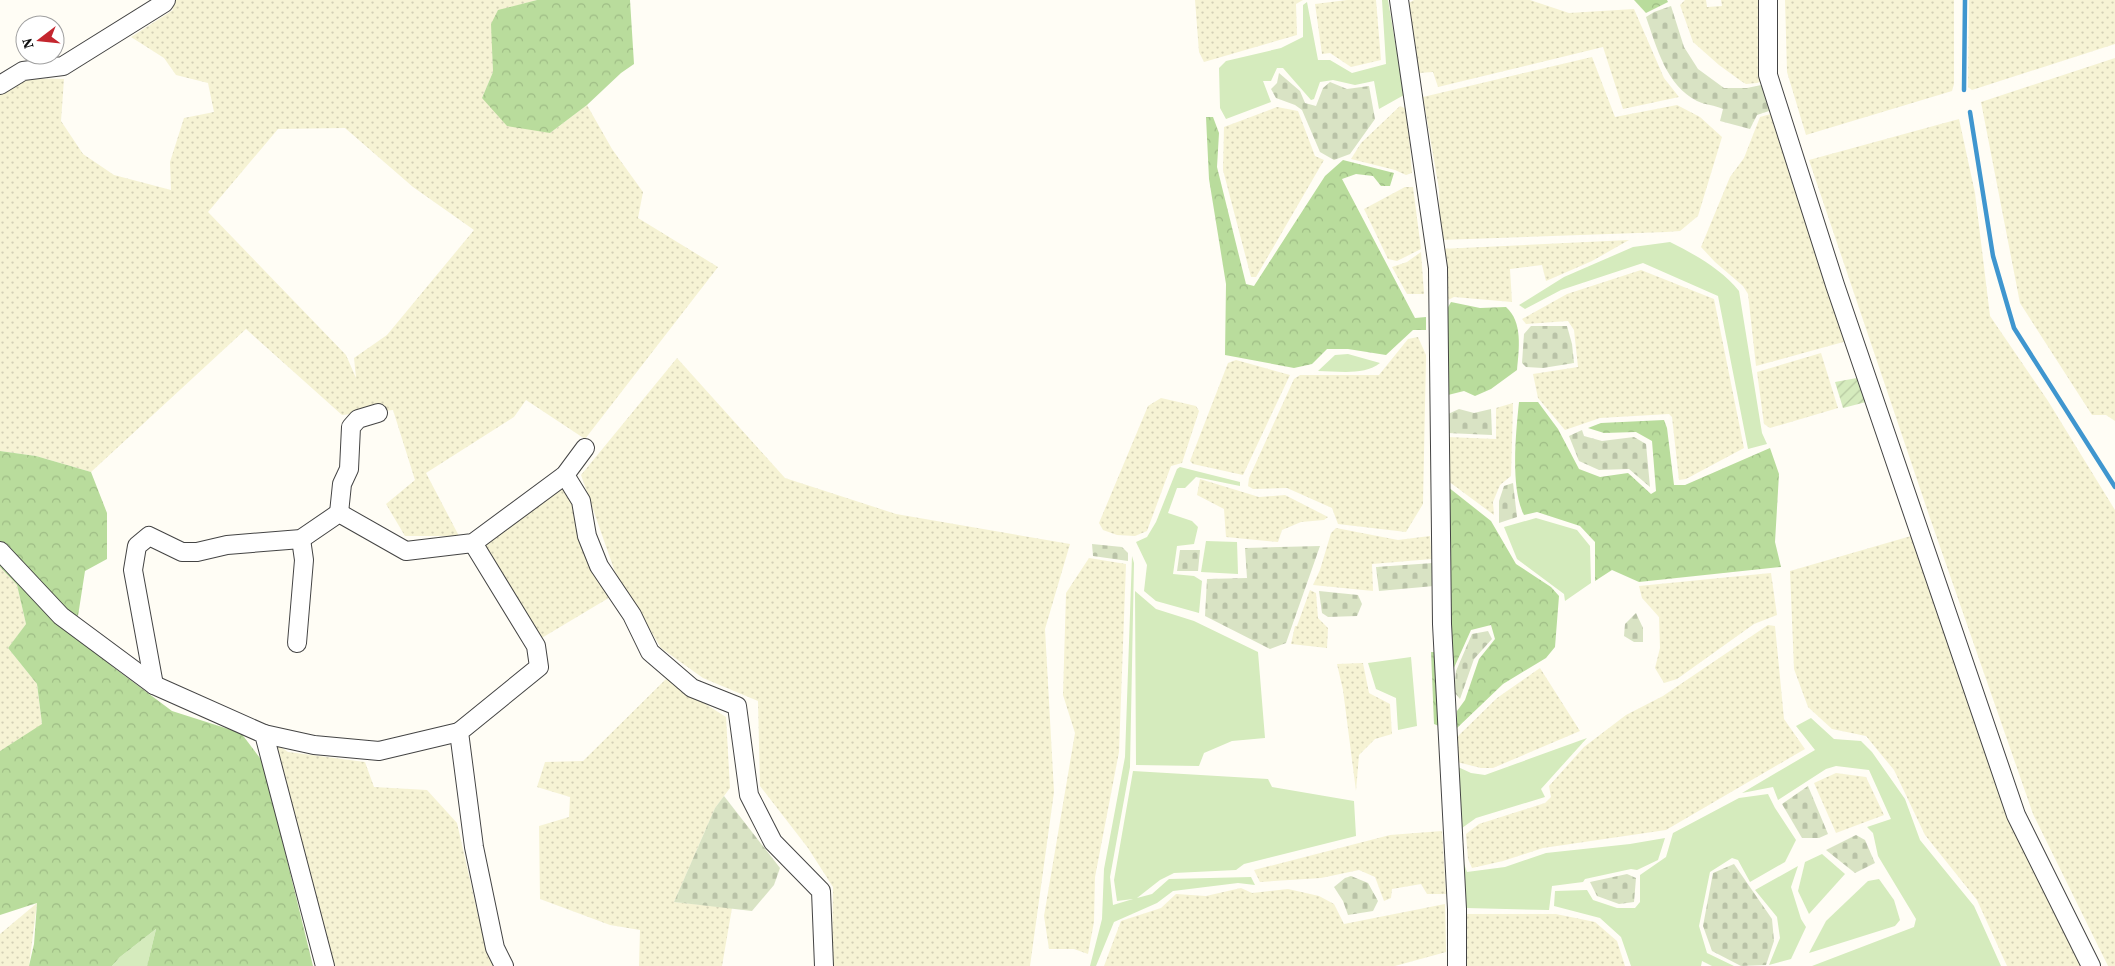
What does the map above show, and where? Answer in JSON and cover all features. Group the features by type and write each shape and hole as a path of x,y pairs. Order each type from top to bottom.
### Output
{"street":[{"path":"0,85 23,70 63,66 166,0"},
{"path":"1399,0 1438,268 1442,624 1457,909 1457,966"},
{"path":"1768,0 1768,75 1838,294 2016,816 2091,966"},
{"path":"339,513 342,484 349,468 351,427 358,419 378,413"},
{"path":"339,513 406,551 473,543 565,475 585,448"},
{"path":"565,475 581,501 587,536 599,566 632,615 650,652 692,688 737,706 749,795 773,842 821,891 824,966"},
{"path":"154,685 133,570 137,546 149,536 182,552 197,552 227,545 300,539 339,513"},
{"path":"297,643 304,560 300,539"},
{"path":"0,551 60,616 154,685 264,734 314,745 379,751 459,732 539,667 536,646 473,543"},
{"path":"459,732 474,847 495,948 504,966"},
{"path":"264,734 324,966"}],"shaded area":[{"path":"170,0 537,0 498,11 492,32 493,72 482,98 550,133 587,105 612,149 643,192 638,218 718,267 585,439 526,400 514,417 426,473 459,536 405,536 386,504 415,480 393,410 342,415 246,329 91,472 36,456 0,451 0,94 25,78 64,79 61,121 83,154 114,175 171,190 170,162 184,118 214,112 208,83 176,75 164,58 131,37 173,10","holes":["345,128 413,187 474,230 387,335 354,358 356,378 346,355 208,212 278,129"]},
{"path":"1195,0 1303,0 1296,4 1297,35 1204,62 1199,52"},
{"path":"1347,0 1376,0 1381,60 1351,67 1330,53 1322,54 1315,4"},
{"path":"1414,0 1530,0 1569,13 1634,9 1664,78 1679,97 1623,109 1603,47 1438,87 1433,72 1418,73 1407,4"},
{"path":"1685,0 1706,0 1707,7 1722,6 1721,0 1764,0 1765,80 1746,84 1719,65 1693,42 1680,5"},
{"path":"1785,0 1954,0 1954,84 1952,91 1806,135 1787,72"},
{"path":"1969,0 2115,0 2115,44 1972,90 1968,87"},
{"path":"1592,57 1615,117 1677,105 1700,117 1722,137 1698,216 1680,231 1440,240 1439,189 1423,97"},
{"path":"2115,58 2115,421 2106,415 2092,415 2020,303 1981,102"},
{"path":"1400,106 1407,109 1412,173 1406,175 1395,170 1351,159 1361,143"},
{"path":"1277,107 1298,111 1315,156 1324,160 1256,277 1251,277 1223,170 1224,127"},
{"path":"1774,113 1847,341 1756,366 1748,294 1743,286 1701,247 1730,177 1744,158 1760,117"},
{"path":"1959,119 1975,193 1990,316 2048,401 2115,510 2115,966 2108,966 2033,814 1930,518 1809,160"},
{"path":"1405,187 1413,187 1421,249 1397,261 1388,259 1364,209"},
{"path":"1629,240 1592,261 1546,281 1542,265 1510,269 1512,302 1454,297 1446,301 1440,249"},
{"path":"1421,252 1424,294 1407,294 1392,267 1407,262"},
{"path":"1641,270 1714,299 1744,448 1686,479 1679,480 1672,417 1669,414 1600,418 1565,430 1538,398 1533,374 1578,367 1574,330 1568,321 1526,324 1522,319 1567,294"},
{"path":"1418,337 1426,355 1423,504 1406,532 1338,524 1332,508 1287,488 1253,489 1248,486 1249,478 1294,379 1300,375 1379,375 1408,339"},
{"path":"1821,353 1838,408 1770,428 1764,424 1757,372"},
{"path":"677,358 785,478 896,514 1070,544 1045,629 1054,792 1030,966 832,966 833,887 808,848 760,786 758,701 703,678 661,648 615,572 581,475"},
{"path":"1236,360 1290,375 1243,475 1193,464 1190,461 1228,363"},
{"path":"1161,398 1196,406 1199,411 1182,463 1171,466 1147,531 1135,536 1117,535 1103,530 1099,523 1148,406"},
{"path":"1513,403 1511,476 1500,485 1493,502 1494,515 1448,481 1447,437 1496,439 1496,408"},
{"path":"1200,479 1259,497 1285,495 1328,517 1324,520 1301,522 1282,530 1278,542 1226,537 1224,509 1197,495"},
{"path":"564,482 574,506 582,550 612,596 540,639 480,545"},
{"path":"1336,528 1398,540 1430,536 1432,559 1372,564 1373,591 1313,585 1320,570 1331,533"},
{"path":"1911,536 1915,538 2014,832 2082,966 2007,966 1977,900 1925,835 1894,770 1866,736 1832,729 1808,707 1794,669 1790,571"},
{"path":"1089,558 1126,564 1119,752 1095,877 1094,922 1088,954 1074,949 1049,949 1044,916 1075,733 1063,695 1066,593"},
{"path":"0,567 17,585 26,624 8,648 37,684 42,725 0,751"},
{"path":"1771,573 1777,615 1754,624 1677,679 1664,683 1655,668 1660,648 1659,617 1642,598 1639,586"},
{"path":"1310,590 1316,593 1318,618 1328,628 1327,648 1291,644 1295,626 1297,626"},
{"path":"1768,625 1775,626 1784,719 1805,749 1666,830 1543,848 1503,861 1472,868 1468,859 1466,834 1479,824 1545,803 1551,797 1549,786 1584,747 1626,715 1663,696"},
{"path":"1363,663 1369,693 1390,704 1392,734 1375,739 1359,755 1356,791 1343,690 1337,664"},
{"path":"1540,668 1580,731 1493,768 1481,768 1457,762 1456,738 1497,698"},
{"path":"666,679 726,717 730,788 715,808 674,902 732,908 722,966 639,966 640,930 610,925 540,899 539,826 569,817 570,797 537,787 545,762 583,761"},
{"path":"277,744 288,752 365,762 374,787 427,790 457,823 478,915 494,966 328,966"},
{"path":"1836,773 1866,777 1884,815 1836,833 1814,783"},
{"path":"1442,831 1446,894 1427,894 1421,884 1392,889 1391,898 1384,901 1375,877 1359,870 1321,878 1260,882 1254,870 1390,835"},
{"path":"1241,888 1252,893 1288,889 1319,896 1334,904 1344,924 1445,904 1446,952 1395,966 1104,966 1121,921 1161,908 1176,894 1206,896"},
{"path":"37,903 29,966 0,966 0,934"},
{"path":"1466,914 1556,914 1595,922 1617,941 1625,966 1463,966 1463,917"}],"green space":[{"path":"537,0 630,0 634,64 621,73 587,105 550,133 507,126 482,98 493,72 491,24 498,10"},
{"path":"1382,0 1388,0 1404,95 1379,109 1374,81 1355,85 1333,80 1320,82 1314,99 1311,100 1283,68 1277,68 1271,81 1263,81 1271,102 1226,119 1220,108 1219,68 1226,61 1281,48 1303,37 1303,5 1307,2 1318,60 1330,60 1352,73 1386,64"},
{"path":"1634,0 1667,0 1668,2 1646,13"},
{"path":"1671,6 1684,47 1698,69 1724,88 1747,88 1766,84 1775,109 1757,115 1750,129 1720,121 1723,109 1697,101 1686,94 1670,76 1664,65 1646,17"},
{"path":"1279,73 1300,91 1305,103 1316,106 1323,88 1330,82 1347,89 1369,86 1375,119 1350,154 1334,160 1320,152 1302,110 1295,105 1276,98 1271,89 1277,83"},
{"path":"1206,117 1213,117 1219,133 1217,167 1246,284 1254,286 1325,176 1343,160 1394,173 1390,186 1381,186 1373,176 1356,174 1342,179 1415,318 1426,317 1426,330 1413,330 1386,355 1348,349 1327,349 1312,364 1294,368 1225,355 1226,284 1209,179"},
{"path":"1670,242 1708,263 1739,291 1762,433 1767,444 1748,449 1718,296 1643,263 1561,290 1525,309 1519,305 1564,277 1633,247"},
{"path":"1451,302 1480,308 1506,307 1515,320 1519,336 1517,370 1491,389 1475,396 1464,391 1448,395 1447,309"},
{"path":"1531,326 1567,326 1572,344 1574,363 1543,368 1526,367 1522,363 1524,334"},
{"path":"1348,354 1380,363 1366,370 1318,371 1335,355"},
{"path":"1857,378 1866,402 1843,408 1835,382"},
{"path":"1519,402 1538,402 1558,429 1579,469 1600,477 1628,473 1651,494 1656,491 1652,441 1636,432 1604,433 1588,428 1601,423 1664,420 1667,428 1674,485 1685,485 1770,448 1779,474 1775,542 1781,567 1639,582 1612,570 1595,581 1595,542 1580,526 1537,512 1524,515 1515,475"},
{"path":"1459,409 1474,413 1491,409 1492,435 1447,433 1448,414"},
{"path":"1582,430 1584,436 1602,441 1634,437 1646,444 1650,487 1629,469 1599,470 1579,461 1569,436"},
{"path":"0,451 36,456 91,472 107,513 107,559 85,571 78,616 42,605 113,667 172,711 241,733 263,762 313,966 147,966 156,929 120,957 112,966 29,966 34,944 37,903 0,915 0,751 42,724 37,684 8,648 26,624 17,585 0,567"},
{"path":"1180,467 1240,482 1240,486 1196,477 1185,488 1177,488 1168,513 1192,521 1198,527 1194,544 1177,546 1173,574 1194,576 1202,581 1199,613 1156,601 1144,591 1147,565 1136,542 1147,537 1156,522 1177,469"},
{"path":"1513,483 1517,517 1499,523 1499,501 1504,486"},
{"path":"1448,487 1491,521 1516,564 1551,587 1559,596 1555,647 1546,658 1503,684 1457,728 1457,711 1465,700 1479,659 1495,639 1491,625 1471,630 1453,670 1449,697"},
{"path":"1536,518 1577,530 1590,546 1591,583 1565,601 1564,594 1517,559 1504,527"},
{"path":"1206,541 1237,542 1238,574 1201,572"},
{"path":"1092,544 1122,547 1128,553 1128,561 1093,556"},
{"path":"1320,546 1286,643 1270,649 1205,616 1207,579 1247,578 1245,548"},
{"path":"1180,550 1200,550 1198,571 1177,571"},
{"path":"1132,556 1134,563 1130,767 1110,877 1113,905 1133,899 1117,901 1114,880 1133,771 1268,779 1272,787 1354,801 1356,836 1244,864 1236,870 1174,873 1160,880 1137,898 1152,894 1169,879 1251,877 1255,885 1238,883 1173,891 1157,903 1114,922 1096,966 1090,966 1102,919 1104,869 1125,757"},
{"path":"1433,563 1434,586 1379,591 1376,567"},
{"path":"1135,591 1156,609 1194,621 1258,652 1265,738 1232,741 1204,753 1199,766 1136,765"},
{"path":"1319,591 1358,595 1362,604 1357,616 1328,617 1322,613"},
{"path":"1636,613 1643,628 1643,642 1634,642 1624,636 1625,624"},
{"path":"1488,631 1492,639 1474,659 1460,699 1454,692 1456,671 1472,634"},
{"path":"1431,652 1437,652 1439,726 1434,724"},
{"path":"1411,657 1417,726 1398,730 1396,698 1376,689 1368,663"},
{"path":"1811,718 1834,739 1861,741 1872,752 1905,799 1920,840 1974,906 2001,966 1812,966 1914,927 1916,919 1878,856 1873,833 1867,827 1891,819 1869,770 1836,766 1826,769 1778,800 1773,787 1742,793 1815,750 1796,726"},
{"path":"1587,738 1541,789 1545,797 1476,818 1462,828 1461,851 1458,767 1471,773 1485,775"},
{"path":"1808,786 1828,834 1819,838 1802,838 1782,804"},
{"path":"1768,794 1796,840 1785,862 1750,882 1738,860 1732,858 1710,872 1699,926 1707,953 1734,966 1712,966 1702,961 1701,966 1631,966 1621,937 1600,918 1554,906 1555,891 1587,890 1593,900 1617,908 1635,908 1640,902 1640,875 1666,857 1673,833 1739,798"},
{"path":"724,796 780,868 774,885 752,911 674,902 715,808"},
{"path":"1856,835 1865,840 1875,863 1855,873 1826,850"},
{"path":"1665,838 1658,860 1637,870 1631,869 1585,879 1583,882 1552,886 1549,910 1466,908 1463,861 1467,872 1505,867 1546,853 1630,844"},
{"path":"1822,854 1845,874 1809,914 1798,891 1805,862"},
{"path":"1734,864 1772,919 1774,941 1766,965 1741,966 1712,951 1703,926 1713,873"},
{"path":"1798,866 1791,887 1801,919 1806,927 1791,959 1769,965 1780,938 1777,917 1755,890"},
{"path":"1627,874 1636,878 1634,902 1619,904 1597,896 1590,882"},
{"path":"1351,876 1368,883 1378,901 1373,911 1348,915 1343,901 1334,887 1345,878"},
{"path":"1879,879 1894,900 1900,920 1895,926 1809,953 1826,921 1868,881"},
{"path":"156,929 147,966 112,966 120,957"}],"waterway":[{"path":"1964,90 1965,0"},
{"path":"1970,112 1993,256 2014,328 2115,487"}]}
